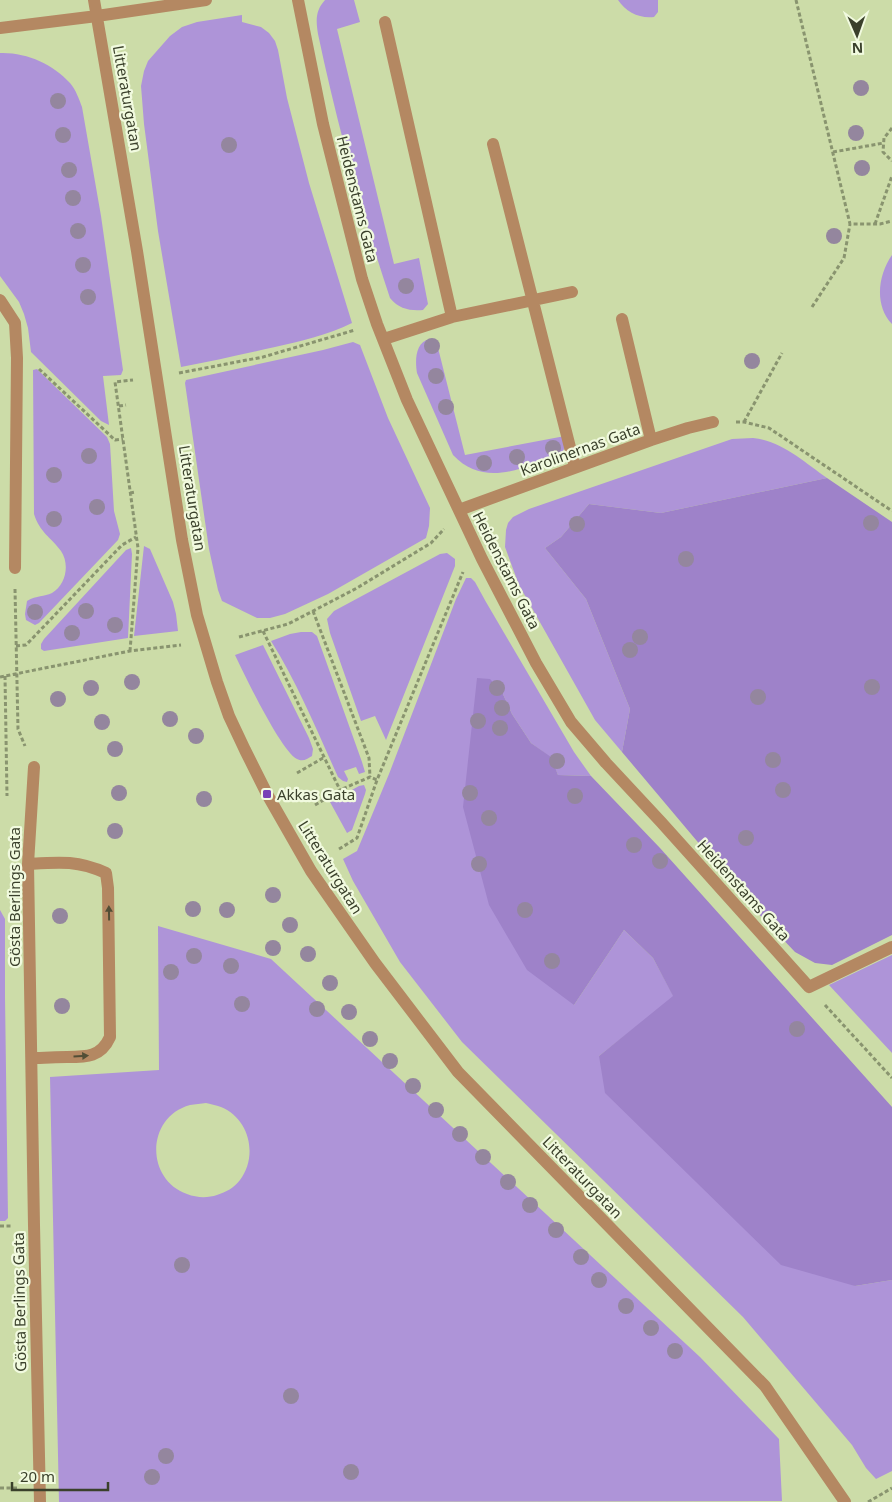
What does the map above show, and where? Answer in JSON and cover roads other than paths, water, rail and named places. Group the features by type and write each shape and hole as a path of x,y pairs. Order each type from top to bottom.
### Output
{"street":[{"name":"Litteraturgatan","path":"94,0 123,166 182,540 197,615 216,682 245,750 267,794 311,871 375,964 458,1072 765,1386 845,1502"},
{"path":"0,28 206,0"},
{"name":"Heidenstams Gata","path":"298,0 323,124 346,219 362,279 377,324 407,400 458,510 536,663 571,722 606,764 661,822 808,987 892,946"},
{"path":"385,22 452,317"},
{"path":"493,144 575,467"},
{"path":"384,339 452,317 572,292"},
{"path":"0,300 15,323 17,358 15,568"},
{"path":"622,319 651,440"},
{"name":"Karolinernas Gata","path":"458,510 651,440 713,422"},
{"name":"Gösta Berlings Gata","path":"34,767 28,864 40,1502"},
{"path":"28,864 67,862 90,866 106,873 108,888 110,1037 106,1046 86,1057 32,1058"}],"place":[{"name":"Akkas Gata","path":"267,794"}]}
